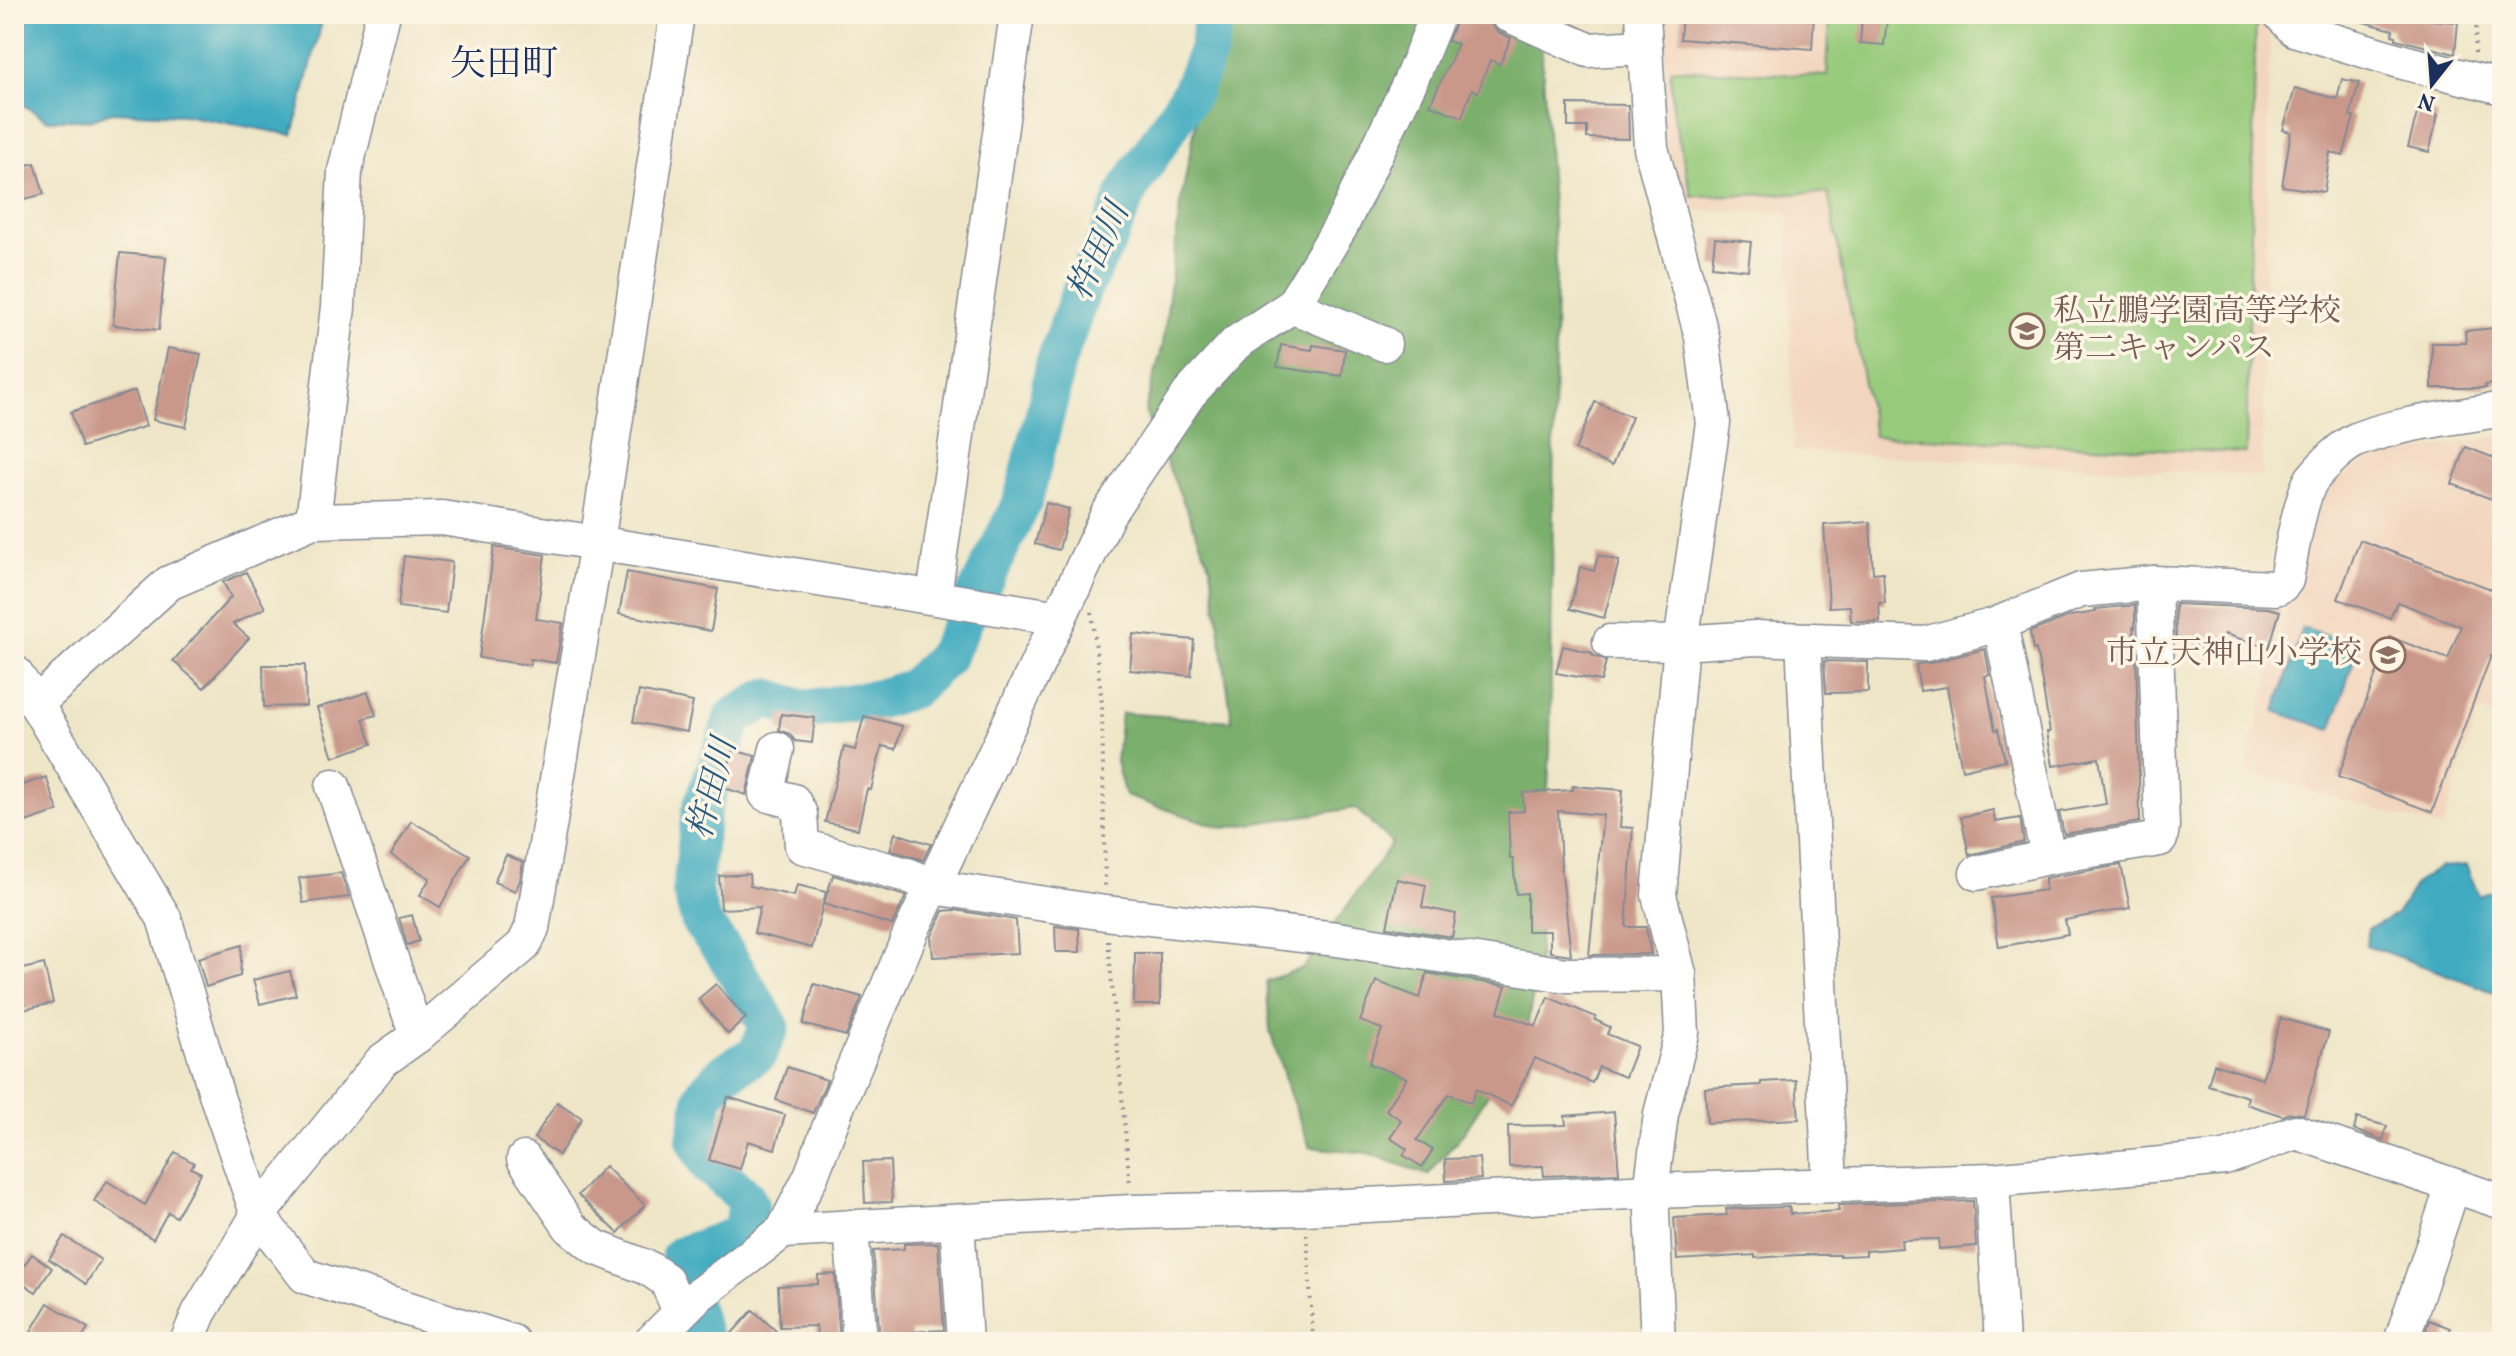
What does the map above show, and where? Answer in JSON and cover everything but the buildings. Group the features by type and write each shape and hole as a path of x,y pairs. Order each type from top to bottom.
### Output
{"street":[{"path":"313,521 338,307 345,171 383,14"},
{"path":"187,1342 199,1313 258,1215 382,1061 417,1036 524,945 532,928 597,543 677,14"},
{"path":"651,1342 688,1304 783,1231 811,1176 912,930 1108,514 1189,394 1236,343 1292,306 1341,226 1410,82 1438,14"},
{"path":"1507,14 1588,50 1644,30 1651,148 1702,337 1713,423 1681,643 1659,895 1679,974 1682,1033 1661,1114 1651,1191 1658,1342"},
{"path":"2280,14 2294,29 2403,62 2488,83"},
{"path":"958,601 1010,15"},
{"path":"1292,306 1384,344"},
{"path":"1610,642 1681,643 1755,638 1925,644 2000,623 2081,590 2154,583 2276,588 2282,585 2311,481 2343,448 2357,440 2395,429 2502,409"},
{"path":"36,704 169,583 313,521 442,518 1059,618"},
{"path":"1977,873 2048,857 2160,839 2154,583"},
{"path":"2000,623 2048,857"},
{"path":"1803,640 1830,1185"},
{"path":"14,672 164,918 218,1100 258,1215 305,1276 512,1342"},
{"path":"777,749 766,794 793,801 800,814 802,846 910,876 933,887 1105,913 1337,939 1566,975 1679,974"},
{"path":"333,786 417,1036"},
{"path":"783,1231 1132,1212 1305,1208 1651,1191 1992,1180 2225,1158 2296,1132 2502,1202"},
{"path":"524,1159 570,1227 595,1247 648,1268 666,1280 688,1304"},
{"path":"1992,1180 2002,1342"},
{"path":"2401,1342 2453,1186"},
{"path":"957,1222 965,1342"},
{"path":"851,1227 860,1342"}],"path":[{"path":"2477,14 2488,83"},
{"path":"1091,602 1102,703 1105,913 1132,1212"},
{"path":"1305,1208 1313,1342"}],"shaded area":[{"name":"私立鵬学園高等学校 第二キャンパス","path":"1667,14 2270,14 2262,476 1793,451 1788,212 1682,210 1662,124"},
{"name":"市立天神山小学校","path":"2502,435 2502,718 2478,711 2442,828 2245,772 2288,600 2317,510 2337,479 2369,460"}],"green space":[{"path":"1217,14 1539,14 1556,265 1550,750 1538,967 1526,1033 1466,1130 1428,1175 1368,1153 1310,1147 1270,1030 1266,981 1303,968 1392,843 1355,808 1223,828 1125,796 1116,762 1121,713 1232,721 1211,568 1145,411 1163,344 1181,200"},
{"name":"私立鵬学園高等学校 第二キャンパス","path":"1830,14 2256,14 2246,453 1874,436 1828,193 1692,196 1674,118 1670,69 1827,76"}],"water":[{"path":"27,14 324,14 293,135 183,115 111,112 90,120 47,120 14,95 14,57 23,43"},
{"path":"2303,628 2358,647 2331,730 2275,711"},
{"path":"2502,862 2502,995 2366,945 2368,929 2396,915 2416,883 2440,867 2466,865 2479,896 2495,890 2496,866"}],"waterway":[{"name":"杵田川","path":"704,1342 682,1276 681,1256 740,1235 749,1205 745,1197 710,1166 696,1140 704,1095 723,1074 757,1054 770,1027 725,953 701,922 692,891 701,811 734,717 767,698 803,710 879,699 912,689 945,658 1023,500 1055,365 1082,289 1129,188 1190,94 1208,51 1214,14"}],"place":[{"name":"私立鵬学園高等学校 第二キャンパス","path":"2027,331"},
{"name":"市立天神山小学校","path":"2388,655"}],"district":[{"name":"矢田町","path":"504,66"}]}
